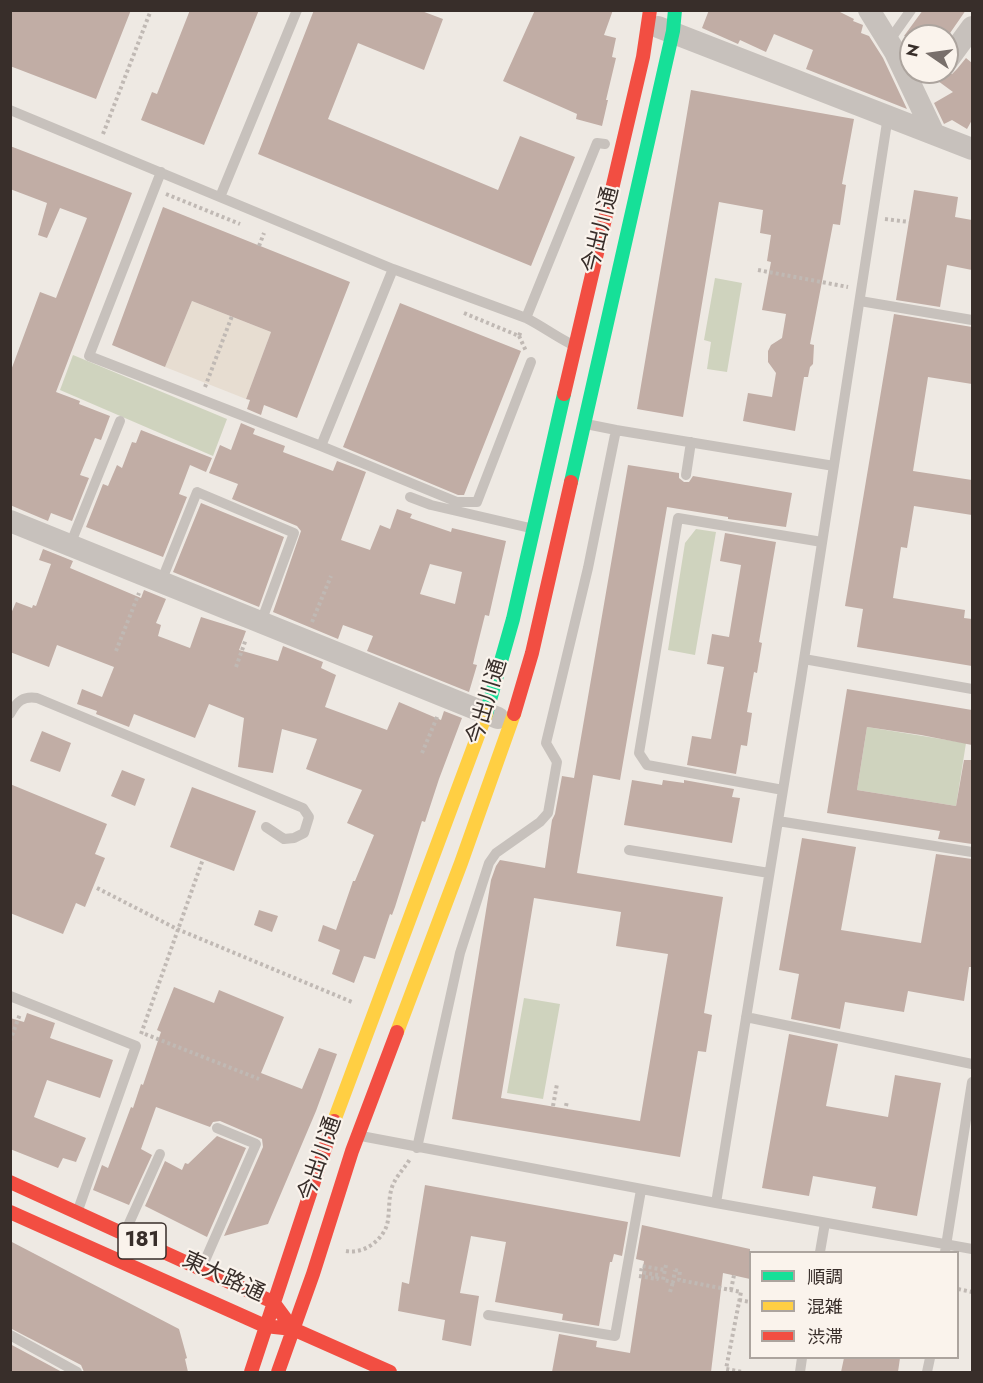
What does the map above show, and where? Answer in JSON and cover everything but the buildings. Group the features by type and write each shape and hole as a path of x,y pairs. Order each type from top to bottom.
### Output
{"main road":[{"name":"今出川通","path":"278,1372 313,1274 358,1135 511,723 532,653 583,423 586,349 650,17"},
{"name":"今出川通","path":"251,1372 324,1147 486,714 513,619 534,528 586,349 674,21"},
{"name":"東大路通","path":"10,1182 273,1302 293,1329"},
{"name":"東大路通","path":"12,1217 265,1326 293,1329 390,1372"}],"street":[{"path":"869,10 898,49 934,134"},
{"path":"650,17 674,21 888,116 972,149"},
{"path":"959,45 972,27"},
{"path":"10,520 511,723"}],"lane":[{"path":"220,196 297,10"},
{"path":"898,49 911,10"},
{"path":"10,110 393,269 526,318 553,335 586,349"},
{"path":"716,1203 804,659 888,116"},
{"path":"526,318 597,143 605,144"},
{"path":"161,172 89,356 321,446 457,502 477,502 531,362"},
{"path":"321,446 393,269"},
{"path":"860,301 972,320"},
{"path":"70,545 120,421"},
{"path":"583,423 834,466"},
{"path":"417,1148 460,953 489,863 496,853 540,822 548,813 557,762 546,742 588,568 616,430"},
{"path":"686,474 691,442"},
{"path":"153,579 196,492 294,533 258,620"},
{"path":"410,497 431,505 534,528"},
{"path":"783,790 647,765 639,753 679,513 822,542"},
{"path":"804,659 972,689"},
{"path":"10,714 17,702 28,697 37,698 303,808 309,817 304,833 294,838 284,839 266,827"},
{"path":"778,821 972,852"},
{"path":"629,850 769,873"},
{"path":"10,996 136,1046 78,1212"},
{"path":"746,1017 972,1064"},
{"path":"945,1249 972,1082"},
{"path":"202,1268 256,1144 217,1128"},
{"path":"358,1135 417,1148 825,1223 945,1249 972,1249"},
{"path":"125,1233 160,1154"},
{"path":"489,1315 615,1335 641,1190"},
{"path":"820,1251 825,1223"},
{"path":"10,1335 76,1372"}],"path":[{"path":"98,146 151,10"},
{"path":"873,217 909,222"},
{"path":"259,246 264,233"},
{"path":"758,270 861,289"},
{"path":"201,399 232,316"},
{"path":"305,640 331,576"},
{"path":"116,651 153,579"},
{"path":"236,667 258,620"},
{"path":"422,753 445,698"},
{"path":"136,1046 203,859"},
{"path":"97,888 177,929 361,1005"},
{"path":"10,1041 25,1002"},
{"path":"141,1033 259,1079"},
{"path":"553,1106 557,1084"},
{"path":"343,1250 349,1252 361,1250 372,1245 380,1236 386,1226 395,1178 417,1148"},
{"path":"657,1279 658,1275 641,1272 642,1266 666,1268 663,1280"},
{"path":"670,1292 675,1270 680,1271 679,1280 741,1292 726,1369 742,1372"},
{"path":"626,1274 673,1282"},
{"path":"731,1290 734,1275"},
{"path":"739,1300 749,1302"}],"green space":[{"path":"715,278 742,283 727,372 707,369 711,342 704,340"},
{"path":"73,355 227,419 213,456 60,390"},
{"path":"696,529 716,532 695,655 668,650 685,543"},
{"path":"867,727 966,743 956,806 857,790"},
{"path":"524,998 560,1004 543,1099 507,1093"}],"shaded area":[{"path":"192,301 271,332 246,399 165,367"}],"traffic: fast":[{"path":"571,482 673,31 675,10"},
{"path":"486,714 513,619 564,394"}],"traffic: slow":[{"path":"334,1121 486,714"},
{"path":"397,1032 514,714"}],"traffic: jam":[{"path":"564,394 643,57 650,10"},
{"path":"514,714 532,653 571,482"},
{"path":"278,1372 313,1274 352,1151 397,1032"},
{"path":"251,1372 334,1121"},
{"path":"10,1182 273,1302 293,1329"},
{"path":"10,1212 265,1326 293,1329 390,1372"}]}
